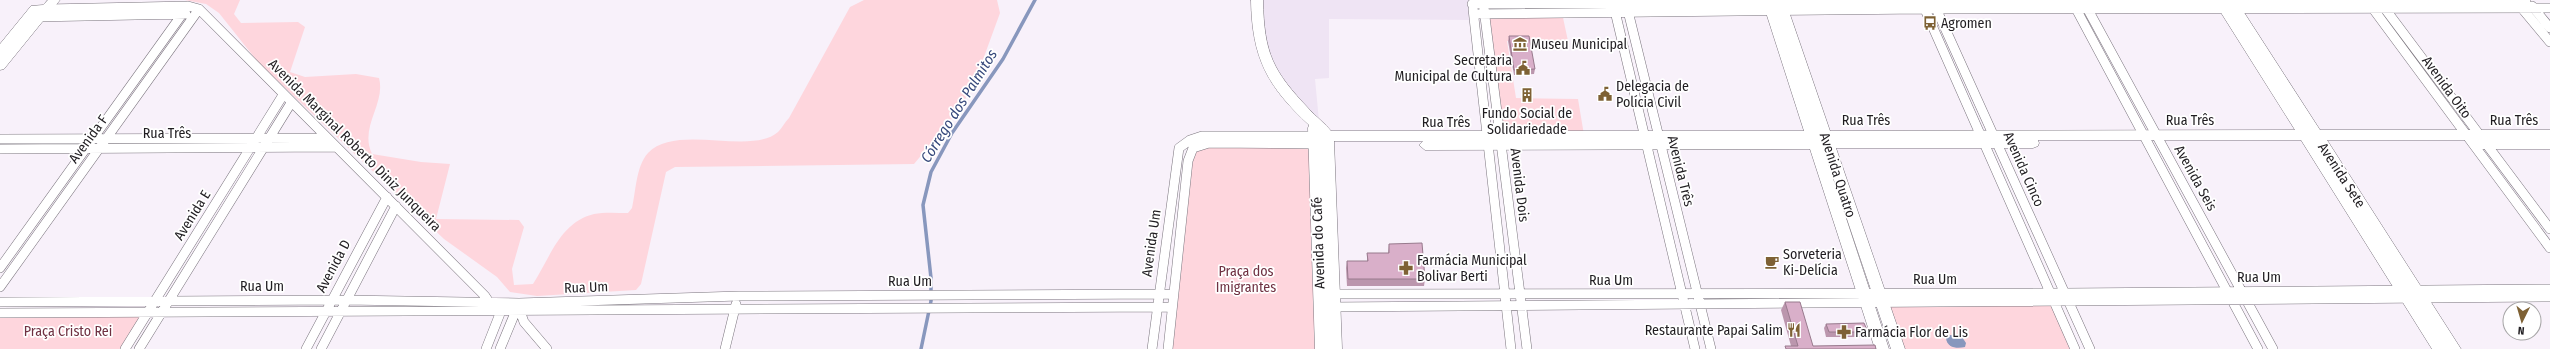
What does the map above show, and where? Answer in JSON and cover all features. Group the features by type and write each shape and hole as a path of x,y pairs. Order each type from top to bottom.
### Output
{"main road":[{"name":"Avenida do Café","path":"1257,0 1258,40 1265,64 1282,88 1312,120 1321,140 1327,301 1335,349"},
{"name":"Avenida Sete","path":"2227,3 2412,294 2454,349"},
{"name":"Avenida Quatro","path":"1775,4 1820,140 1865,298 1882,349"},
{"path":"0,52 41,9"},
{"path":"0,66 41,9"},
{"name":"Rua Três","path":"1321,140 1653,141 1981,139 2476,139 2550,135"},
{"name":"Rua Três","path":"2476,139 2550,144"},
{"name":"Avenida Quatro","path":"1820,140 1898,349"},
{"name":"Avenida Sete","path":"2412,294 2440,349"},
{"name":"Avenida do Café","path":"1322,349 1327,301"}],"street":[{"path":"1472,2 1614,5 1775,4 1873,6 1934,4 1994,6 2073,3 2083,0 2227,3 2284,10 2550,8"},
{"name":"Avenida Seis","path":"2083,0 2229,295 2258,349"},
{"name":"Avenida Oito","path":"2366,0 2476,139 2550,229"},
{"name":"Avenida Oito","path":"2378,0 2476,139 2550,248"},
{"path":"2437,0 2444,9"},
{"path":"2515,0 2550,42"},
{"path":"2073,3 2088,10 2278,1 2526,0 2550,28"},
{"path":"2278,1 2284,10"},
{"name":"Avenida Dois","path":"1472,2 1522,306 1527,349"},
{"name":"Avenida Dois","path":"1482,2 1485,14 1504,296 1511,349"},
{"name":"Avenida Seis","path":"2073,3 2244,295 2273,349"},
{"name":"Avenida Cinco","path":"1922,4 2075,349"},
{"name":"Avenida Cinco","path":"1934,4 2090,349"},
{"path":"1474,14 1614,5"},
{"name":"Avenida Três","path":"1614,5 1697,293 1711,349"},
{"name":"Avenida Três","path":"1626,5 1684,304 1695,349"},
{"path":"41,9 188,6 197,12"},
{"name":"Avenida F","path":"0,268 188,6"},
{"path":"41,9 183,14 197,12"},
{"name":"Avenida F","path":"0,287 105,138 197,12"},
{"name":"Avenida Marginal Roberto Diniz Junqueira","path":"197,12 207,17 283,95 396,206 490,307"},
{"name":"Avenida E","path":"125,349 283,95"},
{"name":"Avenida E","path":"139,349 291,103"},
{"name":"Rua Três","path":"0,138 105,138 252,143 263,147 335,147"},
{"name":"Rua Três","path":"0,149 98,148 252,143 268,139 326,138"},
{"name":"Rua Três","path":"1188,146 1209,143 1321,140"},
{"name":"Avenida Um","path":"1152,349 1156,307 1177,154 1188,146"},
{"name":"Avenida Um","path":"1168,349 1171,307 1188,161 1188,146"},
{"name":"Avenida D","path":"306,349 387,197"},
{"name":"Avenida D","path":"321,349 396,206"},
{"path":"180,261 193,260"},
{"name":"Rua Um","path":"2412,294 2550,288"},
{"name":"Rua Um","path":"1327,301 1519,295 1682,293 2055,303 2067,298"},
{"name":"Rua Um","path":"1880,298 2050,293 2067,298 2412,294 2550,297"},
{"name":"Rua Um","path":"520,307 739,296 1173,294"},
{"path":"725,349 739,296"},
{"name":"Rua Um","path":"1327,301 1522,306 1700,304 1865,298"},
{"name":"Rua Um","path":"0,302 346,300 490,307"},
{"name":"Rua Um","path":"0,313 340,311 490,307 735,309 1171,307"},
{"path":"486,349 503,307"},
{"path":"500,349 520,307"},
{"path":"520,307 524,322 547,349"}],"shaded area":[{"path":"1262,0 1471,0 1473,20 1329,19 1329,78 1315,79 1319,121 1282,86 1265,48"}],"green space":[{"path":"185,0 240,0 234,14 241,23 298,22 305,27 290,72 305,77 356,74 379,78 379,97 370,125 369,134 369,144 372,154 421,162 450,164 436,219 519,220 524,227 512,269 514,285 533,284 557,242 564,233 582,218 598,213 628,213 632,208 637,179 644,158 648,153 661,144 676,140 750,141 766,139 778,132 789,118 850,7 864,0 997,0 1000,13 977,76 960,109 914,164 675,167 666,172 641,284 636,290 537,296 510,292 497,277 444,239 258,62 219,13 206,4"},
{"path":"1562,13 1568,41 1507,41 1516,98 1578,99 1584,135 1499,136 1485,14"},
{"name":"Praça dos Imigrantes","path":"1314,145 1317,349 1170,349 1188,162 1196,146"},
{"path":"1883,303 2054,303 2075,349 1898,349"},
{"name":"Praça Cristo Rei","path":"147,312 124,349 0,349 0,313"}],"water":[{"path":"1950,335 1962,337 1966,343 1965,347 1956,348 1950,346 1946,338"}],"building":[{"path":"1509,36 1529,36 1535,69 1514,70"},
{"path":"1422,243 1425,279 1348,279 1347,261 1368,261 1367,253 1389,253 1389,244"},
{"path":"1785,302 1800,302 1813,346 1875,345 1876,349 1786,349 1785,346 1798,346"},
{"path":"1864,323 1868,332 1829,332 1826,324"}],"waterway":[{"name":"Córrego dos Palmitos","path":"921,349 931,301 931,278 923,205 931,172 952,133 1003,59 1035,0"}],"place":[{"name":"Agromen","path":"1930,23"},
{"name":"Museu Municipal","path":"1520,44"},
{"name":"Secretaria Municipal de Cultura","path":"1523,68"},
{"name":"Delegacia de Polícia Civil","path":"1605,94"},
{"name":"Fundo Social de Solidariedade","path":"1527,95"},
{"name":"Sorveteria Ki-Delícia","path":"1772,262"},
{"name":"Farmácia Municipal Bolivar Berti","path":"1406,268"},
{"name":"Restaurante Papai Salim","path":"1794,330"},
{"name":"Farmácia Flor de Lis","path":"1844,332"}]}
